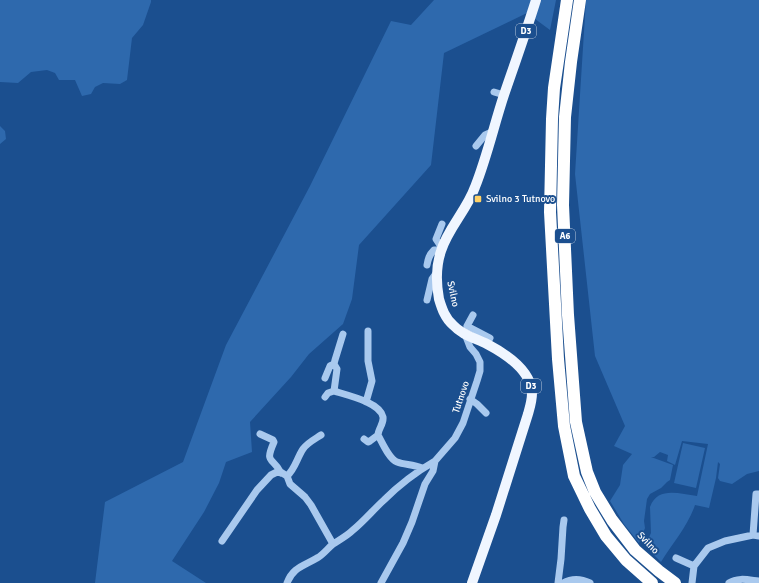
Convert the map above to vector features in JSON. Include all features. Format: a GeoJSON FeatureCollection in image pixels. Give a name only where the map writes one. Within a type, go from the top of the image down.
{"type":"FeatureCollection","features":[{"type":"Feature","properties":{"kind":"highway","name":"A6"},"geometry":{"type":"LineString","coordinates":[[567,0],[554,88],[550,212],[557,344],[564,426],[574,476],[590,509],[606,536],[626,560],[652,583]]}},
{"type":"Feature","properties":{"kind":"highway","name":"Svilno"},"geometry":{"type":"LineString","coordinates":[[580,0],[565,117],[563,205],[568,315],[576,422],[587,472],[596,492],[612,520],[635,550],[659,572],[676,583]]}},
{"type":"Feature","properties":{"kind":"main road","name":"Svilno"},"geometry":{"type":"LineString","coordinates":[[472,583],[528,414],[532,392],[524,372],[519,366],[487,344],[459,330],[446,317],[439,296],[437,272],[441,249],[476,187],[494,131],[499,94],[516,63],[536,0]]}},
{"type":"Feature","properties":{"kind":"street"},"geometry":{"type":"LineString","coordinates":[[476,146],[485,135],[494,131]]}},
{"type":"Feature","properties":{"kind":"street"},"geometry":{"type":"LineString","coordinates":[[426,265],[428,256],[431,252],[441,249],[436,239],[442,224]]}},
{"type":"Feature","properties":{"kind":"street"},"geometry":{"type":"LineString","coordinates":[[427,300],[432,279],[437,272]]}},
{"type":"Feature","properties":{"kind":"street"},"geometry":{"type":"LineString","coordinates":[[473,316],[467,326],[490,338],[487,344]]}},
{"type":"Feature","properties":{"kind":"street"},"geometry":{"type":"LineString","coordinates":[[366,402],[372,381],[368,361],[368,331]]}},
{"type":"Feature","properties":{"kind":"street"},"geometry":{"type":"LineString","coordinates":[[334,391],[335,360],[343,334]]}},
{"type":"Feature","properties":{"kind":"street","name":"Tutnovo"},"geometry":{"type":"LineString","coordinates":[[287,583],[289,577],[295,571],[317,558],[333,544],[341,540],[383,500],[422,468],[435,461],[455,438],[463,423],[480,371],[480,362],[470,347],[465,334]]}},
{"type":"Feature","properties":{"kind":"street"},"geometry":{"type":"LineString","coordinates":[[325,378],[330,366],[336,366]]}},
{"type":"Feature","properties":{"kind":"street"},"geometry":{"type":"LineString","coordinates":[[326,397],[328,393],[334,391],[354,396],[380,411],[383,416],[383,421],[378,435],[368,442],[364,439]]}},
{"type":"Feature","properties":{"kind":"street"},"geometry":{"type":"LineString","coordinates":[[470,399],[486,413]]}},
{"type":"Feature","properties":{"kind":"street"},"geometry":{"type":"LineString","coordinates":[[260,434],[273,440],[274,442],[269,452],[269,457],[284,474],[290,484],[305,497],[311,505],[333,544]]}},
{"type":"Feature","properties":{"kind":"street"},"geometry":{"type":"LineString","coordinates":[[222,541],[257,490],[271,476],[279,472],[290,474],[304,447],[321,435]]}},
{"type":"Feature","properties":{"kind":"street"},"geometry":{"type":"LineString","coordinates":[[378,435],[393,460],[422,468]]}},
{"type":"Feature","properties":{"kind":"street","name":"Tutnovo"},"geometry":{"type":"LineString","coordinates":[[381,583],[403,543],[425,484],[433,471],[435,461]]}},
{"type":"Feature","properties":{"kind":"street"},"geometry":{"type":"LineString","coordinates":[[692,583],[694,566],[708,548],[725,541],[756,535],[756,494],[759,494]]}},
{"type":"Feature","properties":{"kind":"street"},"geometry":{"type":"LineString","coordinates":[[558,583],[564,520]]}},
{"type":"Feature","properties":{"kind":"street"},"geometry":{"type":"LineString","coordinates":[[676,558],[694,566]]}},
{"type":"Feature","properties":{"kind":"street"},"geometry":{"type":"LineString","coordinates":[[729,583],[740,579],[759,581]]}},
{"type":"Feature","properties":{"kind":"street"},"geometry":{"type":"LineString","coordinates":[[563,583],[573,580],[583,580],[590,583]]}},
{"type":"Feature","properties":{"kind":"shaded area"},"geometry":{"type":"Polygon","coordinates":[[[0,0],[151,0],[151,2],[143,25],[132,38],[127,80],[120,84],[103,83],[95,87],[91,94],[82,96],[75,80],[59,80],[55,73],[47,70],[31,72],[18,83],[0,82],[0,0]]]}},
{"type":"Feature","properties":{"kind":"shaded area"},"geometry":{"type":"Polygon","coordinates":[[[434,0],[556,0],[550,30],[527,13],[444,53],[431,165],[359,245],[352,299],[343,324],[309,354],[291,377],[250,422],[252,452],[226,462],[219,483],[204,512],[172,561],[206,583],[95,583],[105,502],[183,462],[226,345],[310,186],[391,21],[411,25],[434,0]]]}},
{"type":"Feature","properties":{"kind":"shaded area"},"geometry":{"type":"Polygon","coordinates":[[[586,0],[759,0],[759,471],[747,474],[732,484],[720,481],[718,478],[720,464],[718,462],[709,508],[695,505],[684,528],[661,562],[645,546],[651,533],[650,507],[658,496],[664,494],[676,493],[697,496],[708,444],[682,441],[675,465],[667,461],[668,455],[660,452],[654,457],[651,457],[673,465],[670,480],[661,488],[650,494],[647,499],[644,521],[645,528],[639,543],[624,524],[610,501],[620,485],[623,465],[632,454],[614,446],[625,426],[595,356],[575,174],[586,0]]]}},
{"type":"Feature","properties":{"kind":"shaded area"},"geometry":{"type":"Polygon","coordinates":[[[0,126],[5,131],[6,139],[0,144],[0,126]]]}},
{"type":"Feature","properties":{"kind":"shaded area"},"geometry":{"type":"Polygon","coordinates":[[[683,443],[705,448],[696,488],[674,483],[683,443]]]}},
{"type":"Feature","properties":{"kind":"place","name":"Svilno 3 Tutnovo"},"geometry":{"type":"Point","coordinates":[478,199]}}]}
